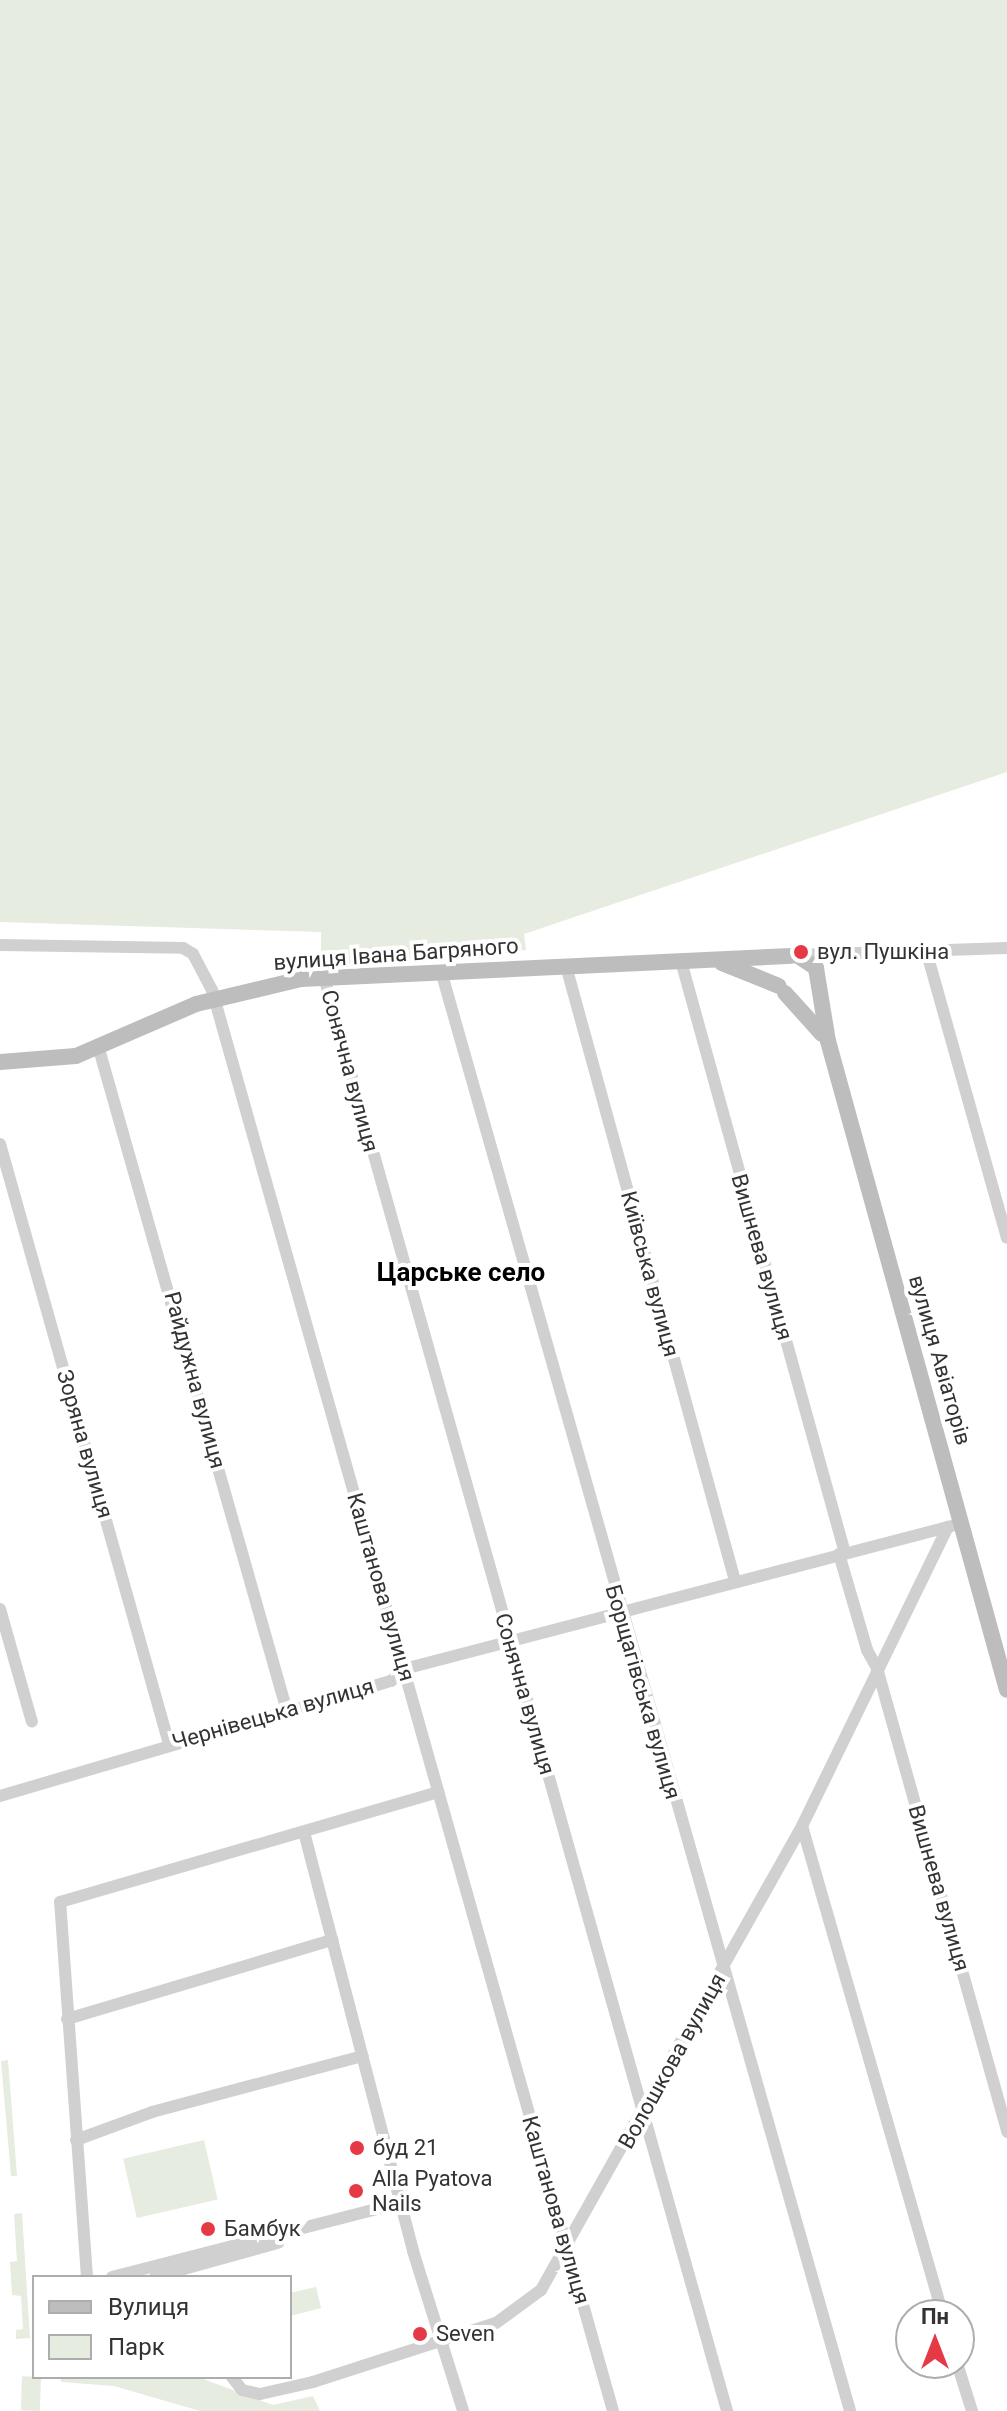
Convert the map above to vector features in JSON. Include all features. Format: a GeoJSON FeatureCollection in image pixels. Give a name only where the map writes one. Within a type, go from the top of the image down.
{"type":"FeatureCollection","features":[{"type":"Feature","properties":{"kind":"main road","name":"вулиця Івана Багряного"},"geometry":{"type":"LineString","coordinates":[[0,1062],[52,1060],[99,1049],[215,998],[324,977],[794,956]]}},
{"type":"Feature","properties":{"kind":"main road"},"geometry":{"type":"LineString","coordinates":[[794,956],[812,961],[817,980],[803,996],[782,989],[778,968],[794,956]]}},
{"type":"Feature","properties":{"kind":"main road","name":"вулиця Івана Багряного"},"geometry":{"type":"LineString","coordinates":[[713,960],[782,989]]}},
{"type":"Feature","properties":{"kind":"main road","name":"вулиця Авіаторів"},"geometry":{"type":"LineString","coordinates":[[817,980],[828,1041],[955,1525],[1000,1640],[1007,1690]]}},
{"type":"Feature","properties":{"kind":"main road","name":"вулиця Авіаторів"},"geometry":{"type":"LineString","coordinates":[[782,989],[828,1041]]}},
{"type":"Feature","properties":{"kind":"street","name":"Каштанова вулиця"},"geometry":{"type":"LineString","coordinates":[[0,945],[183,948],[204,971],[215,998],[613,2411]]}},
{"type":"Feature","properties":{"kind":"street","name":"вулиця Івана Багряного"},"geometry":{"type":"LineString","coordinates":[[794,956],[1007,948]]}},
{"type":"Feature","properties":{"kind":"street"},"geometry":{"type":"LineString","coordinates":[[926,950],[1007,1238]]}},
{"type":"Feature","properties":{"kind":"street"},"geometry":{"type":"LineString","coordinates":[[817,980],[825,966],[851,953]]}},
{"type":"Feature","properties":{"kind":"street","name":"Вишнева вулиця"},"geometry":{"type":"LineString","coordinates":[[681,961],[867,1650],[877,1668],[1007,2132]]}},
{"type":"Feature","properties":{"kind":"street","name":"Київська вулиця"},"geometry":{"type":"LineString","coordinates":[[566,966],[735,1581]]}},
{"type":"Feature","properties":{"kind":"street","name":"Борщагівська вулиця"},"geometry":{"type":"LineString","coordinates":[[441,971],[619,1612],[850,2411]]}},
{"type":"Feature","properties":{"kind":"street","name":"Сонячна вулиця"},"geometry":{"type":"LineString","coordinates":[[324,977],[727,2411]]}},
{"type":"Feature","properties":{"kind":"street","name":"Райдужна вулиця"},"geometry":{"type":"LineString","coordinates":[[99,1049],[287,1711]]}},
{"type":"Feature","properties":{"kind":"street","name":"Зоряна вулиця"},"geometry":{"type":"LineString","coordinates":[[0,1144],[169,1744]]}},
{"type":"Feature","properties":{"kind":"street","name":"Чернівецька вулиця"},"geometry":{"type":"LineString","coordinates":[[0,1796],[391,1681],[404,1669],[955,1525]]}},
{"type":"Feature","properties":{"kind":"street","name":"Волошкова вулиця"},"geometry":{"type":"LineString","coordinates":[[234,2379],[242,2390],[260,2394],[496,2323],[527,2303],[567,2249],[723,1971],[802,1826],[877,1668],[955,1525]]}},
{"type":"Feature","properties":{"kind":"street"},"geometry":{"type":"LineString","coordinates":[[0,1609],[32,1722]]}},
{"type":"Feature","properties":{"kind":"street"},"geometry":{"type":"LineString","coordinates":[[87,2275],[60,1902],[438,1792]]}},
{"type":"Feature","properties":{"kind":"street"},"geometry":{"type":"LineString","coordinates":[[802,1826],[938,2299]]}},
{"type":"Feature","properties":{"kind":"street"},"geometry":{"type":"LineString","coordinates":[[304,1832],[401,2203],[439,2340],[463,2411]]}},
{"type":"Feature","properties":{"kind":"street"},"geometry":{"type":"LineString","coordinates":[[67,2019],[332,1940]]}},
{"type":"Feature","properties":{"kind":"street"},"geometry":{"type":"LineString","coordinates":[[76,2140],[152,2112],[363,2056]]}},
{"type":"Feature","properties":{"kind":"street"},"geometry":{"type":"LineString","coordinates":[[122,2275],[286,2241],[291,2231],[401,2203]]}},
{"type":"Feature","properties":{"kind":"street"},"geometry":{"type":"LineString","coordinates":[[160,2275],[203,2258]]}},
{"type":"Feature","properties":{"kind":"street"},"geometry":{"type":"LineString","coordinates":[[203,2258],[207,2275]]}},
{"type":"Feature","properties":{"kind":"street"},"geometry":{"type":"LineString","coordinates":[[962,2379],[972,2411]]}},
{"type":"Feature","properties":{"kind":"green space"},"geometry":{"type":"Polygon","coordinates":[[[0,0],[1007,0],[1007,772],[524,934],[526,950],[321,966],[321,932],[0,922],[0,0]]]}},
{"type":"Feature","properties":{"kind":"green space"},"geometry":{"type":"Polygon","coordinates":[[[8,2060],[17,2176],[11,2176],[1,2061],[8,2060]]]}},
{"type":"Feature","properties":{"kind":"green space"},"geometry":{"type":"Polygon","coordinates":[[[204,2140],[218,2199],[137,2218],[123,2159],[204,2140]]]}},
{"type":"Feature","properties":{"kind":"green space"},"geometry":{"type":"Polygon","coordinates":[[[22,2213],[30,2338],[16,2339],[16,2330],[23,2329],[21,2296],[12,2295],[10,2262],[17,2261],[14,2214],[22,2213]]]}},
{"type":"Feature","properties":{"kind":"green space"},"geometry":{"type":"Polygon","coordinates":[[[316,2287],[321,2308],[292,2315],[292,2293],[316,2287]]]}},
{"type":"Feature","properties":{"kind":"green space"},"geometry":{"type":"Polygon","coordinates":[[[22,2376],[41,2379],[40,2411],[21,2410],[22,2376]]]}},
{"type":"Feature","properties":{"kind":"green space"},"geometry":{"type":"Polygon","coordinates":[[[61,2379],[203,2379],[273,2405],[313,2396],[320,2411],[200,2411],[114,2386],[61,2382],[61,2379]]]}},
{"type":"Feature","properties":{"kind":"place","name":"вул. Пушкіна"},"geometry":{"type":"Point","coordinates":[801,952]}},
{"type":"Feature","properties":{"kind":"place","name":"буд 21"},"geometry":{"type":"Point","coordinates":[357,2148]}},
{"type":"Feature","properties":{"kind":"place","name":"Alla Pyatova Nails"},"geometry":{"type":"Point","coordinates":[356,2191]}},
{"type":"Feature","properties":{"kind":"place","name":"Бамбук"},"geometry":{"type":"Point","coordinates":[208,2229]}},
{"type":"Feature","properties":{"kind":"place","name":"Seven"},"geometry":{"type":"Point","coordinates":[420,2334]}},
{"type":"Feature","properties":{"kind":"district","name":"Царське село"},"geometry":{"type":"Point","coordinates":[461,1273]}}]}
